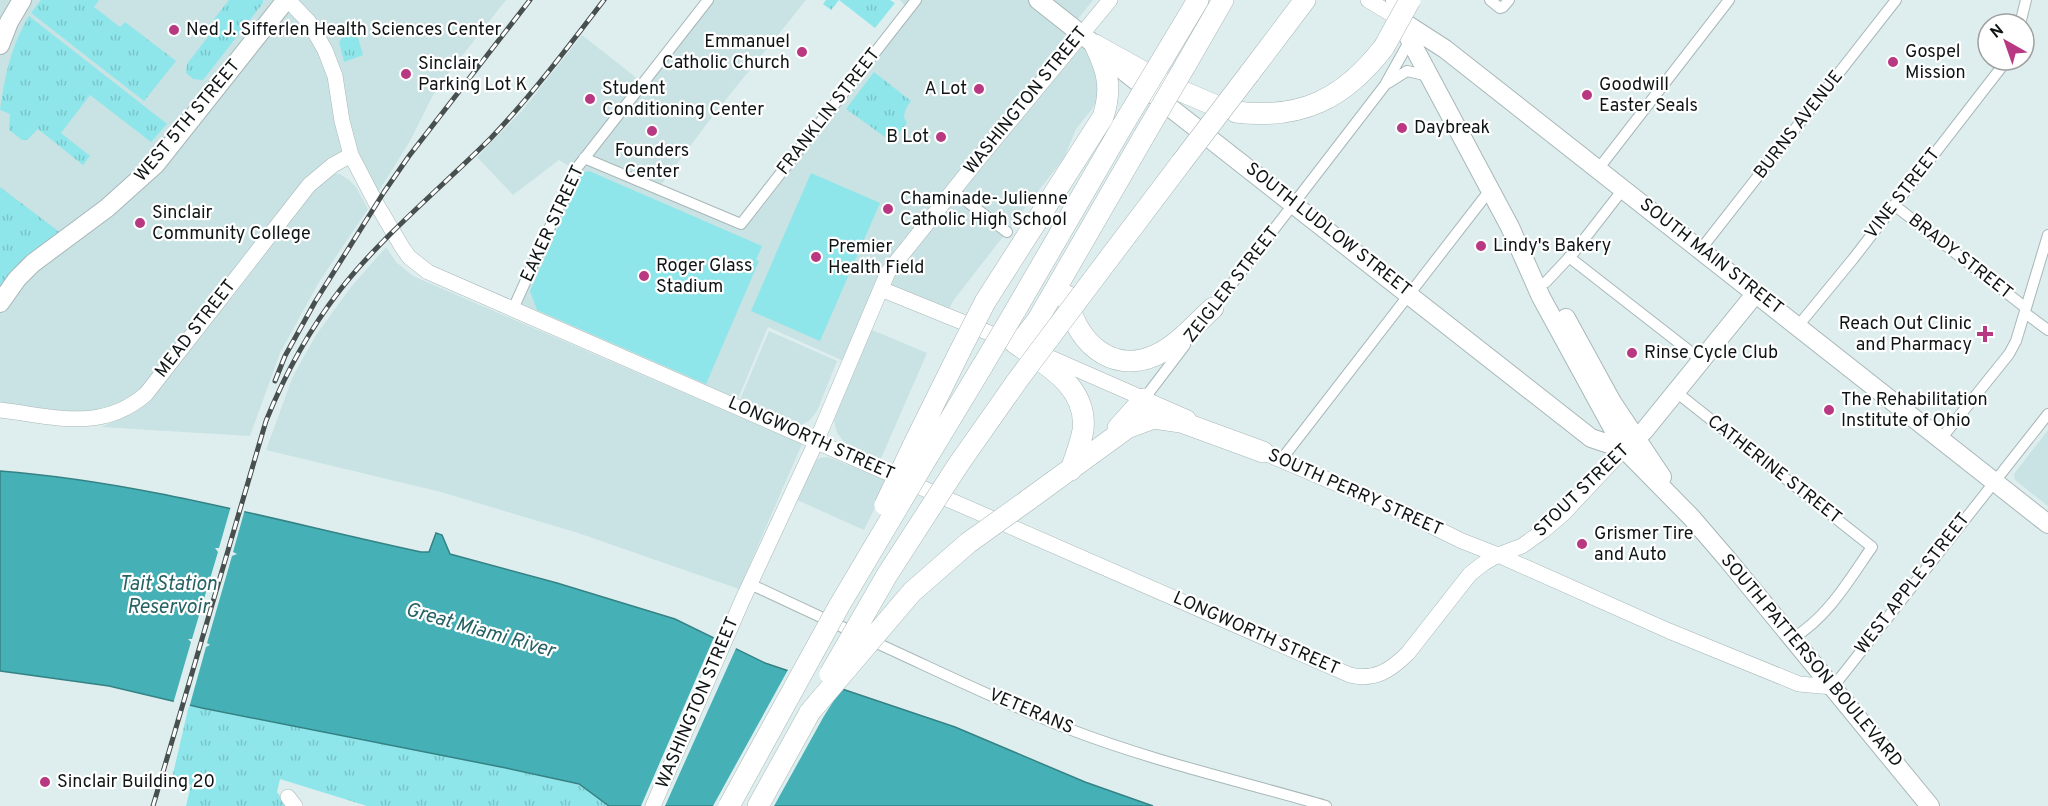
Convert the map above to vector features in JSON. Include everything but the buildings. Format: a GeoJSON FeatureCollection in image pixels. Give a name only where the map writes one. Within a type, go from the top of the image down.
{"type":"FeatureCollection","features":[{"type":"Feature","properties":{"kind":"highway"},"geometry":{"type":"LineString","coordinates":[[920,451],[982,366],[1198,0]]}},
{"type":"Feature","properties":{"kind":"highway"},"geometry":{"type":"LineString","coordinates":[[1071,470],[1083,429],[1074,392],[1061,376],[1015,343],[1034,326],[1223,0]]}},
{"type":"Feature","properties":{"kind":"highway"},"geometry":{"type":"LineString","coordinates":[[1251,71],[1266,36],[1292,0]]}},
{"type":"Feature","properties":{"kind":"highway"},"geometry":{"type":"LineString","coordinates":[[758,806],[865,612],[958,465],[1017,381],[1304,0]]}},
{"type":"Feature","properties":{"kind":"highway"},"geometry":{"type":"LineString","coordinates":[[1236,112],[1273,114],[1300,110],[1320,102],[1356,78],[1384,47],[1410,0]]}},
{"type":"Feature","properties":{"kind":"highway"},"geometry":{"type":"LineString","coordinates":[[1088,39],[1165,84],[1214,105]]}},
{"type":"Feature","properties":{"kind":"highway"},"geometry":{"type":"LineString","coordinates":[[729,806],[839,606],[920,451],[960,351],[985,302],[1103,117],[1110,89],[1104,66],[1088,39]]}},
{"type":"Feature","properties":{"kind":"highway"},"geometry":{"type":"LineString","coordinates":[[1069,268],[1067,297],[1075,326],[1092,347],[1113,358],[1137,360],[1156,355],[1179,339],[1213,308]]}},
{"type":"Feature","properties":{"kind":"highway"},"geometry":{"type":"LineString","coordinates":[[1092,454],[1144,399]]}},
{"type":"Feature","properties":{"kind":"highway"},"geometry":{"type":"LineString","coordinates":[[810,712],[912,592],[968,543],[1127,428],[1154,418],[1181,422],[1272,456]]}},
{"type":"Feature","properties":{"kind":"main road"},"geometry":{"type":"LineString","coordinates":[[0,45],[9,22],[22,0]]}},
{"type":"Feature","properties":{"kind":"main road","name":"WEST 5TH STREET"},"geometry":{"type":"LineString","coordinates":[[0,303],[19,277],[47,252],[124,194],[156,164],[287,0]]}},
{"type":"Feature","properties":{"kind":"main road","name":"SOUTH LUDLOW STREET"},"geometry":{"type":"LineString","coordinates":[[1038,0],[1088,39],[1121,69],[1591,438],[1630,444]]}},
{"type":"Feature","properties":{"kind":"main road","name":"SOUTH PATTERSON BOULEVARD"},"geometry":{"type":"LineString","coordinates":[[1384,0],[1401,20]]}},
{"type":"Feature","properties":{"kind":"main road","name":"SOUTH PATTERSON BOULEVARD"},"geometry":{"type":"LineString","coordinates":[[1395,0],[1410,40],[1510,227],[1541,297],[1630,444],[1930,806]]}},
{"type":"Feature","properties":{"kind":"main road","name":"SOUTH MAIN STREET"},"geometry":{"type":"LineString","coordinates":[[1401,20],[1436,41],[2048,524]]}},
{"type":"Feature","properties":{"kind":"main road","name":"SOUTH PATTERSON BOULEVARD"},"geometry":{"type":"LineString","coordinates":[[1510,227],[1546,282],[1612,402],[1630,444]]}},
{"type":"Feature","properties":{"kind":"main road"},"geometry":{"type":"LineString","coordinates":[[0,280],[10,282],[19,277]]}},
{"type":"Feature","properties":{"kind":"main road","name":"STOUT STREET"},"geometry":{"type":"LineString","coordinates":[[1630,444],[1676,392],[1756,293]]}},
{"type":"Feature","properties":{"kind":"street","name":"LONGWORTH STREET"},"geometry":{"type":"LineString","coordinates":[[287,0],[309,22],[328,58],[336,82],[342,121],[351,155],[376,203],[409,257],[428,272],[1350,675],[1370,677],[1393,667]]}},
{"type":"Feature","properties":{"kind":"street","name":"EAKER STREET"},"geometry":{"type":"LineString","coordinates":[[513,309],[576,170],[708,0]]}},
{"type":"Feature","properties":{"kind":"street","name":"FRANKLIN STREET"},"geometry":{"type":"LineString","coordinates":[[584,158],[741,224],[916,0]]}},
{"type":"Feature","properties":{"kind":"street","name":"WASHINGTON STREET"},"geometry":{"type":"LineString","coordinates":[[653,806],[742,601],[816,442],[888,272],[953,191],[1088,39],[1110,0]]}},
{"type":"Feature","properties":{"kind":"street","name":"SOUTH MAIN STREET"},"geometry":{"type":"LineString","coordinates":[[1368,0],[1401,20]]}},
{"type":"Feature","properties":{"kind":"street"},"geometry":{"type":"LineString","coordinates":[[1490,0],[1500,8],[1509,0]]}},
{"type":"Feature","properties":{"kind":"street"},"geometry":{"type":"LineString","coordinates":[[1599,168],[1729,0]]}},
{"type":"Feature","properties":{"kind":"street","name":"BURNS AVENUE"},"geometry":{"type":"LineString","coordinates":[[1701,249],[1896,0]]}},
{"type":"Feature","properties":{"kind":"street","name":"ZEIGLER STREET"},"geometry":{"type":"LineString","coordinates":[[1144,399],[1385,84],[1410,40]]}},
{"type":"Feature","properties":{"kind":"street","name":"ZEIGLER STREET"},"geometry":{"type":"LineString","coordinates":[[1385,84],[1407,71],[1429,76]]}},
{"type":"Feature","properties":{"kind":"street","name":"VINE STREET"},"geometry":{"type":"LineString","coordinates":[[1798,326],[1998,72]]}},
{"type":"Feature","properties":{"kind":"street","name":"MEAD STREET"},"geometry":{"type":"LineString","coordinates":[[0,410],[89,419],[114,414],[135,404],[146,394],[309,186],[333,165],[351,155]]}},
{"type":"Feature","properties":{"kind":"street"},"geometry":{"type":"LineString","coordinates":[[1546,282],[1624,189]]}},
{"type":"Feature","properties":{"kind":"street"},"geometry":{"type":"LineString","coordinates":[[1272,456],[1409,294],[1490,190]]}},
{"type":"Feature","properties":{"kind":"street"},"geometry":{"type":"LineString","coordinates":[[953,191],[1007,232]]}},
{"type":"Feature","properties":{"kind":"street","name":"BRADY STREET"},"geometry":{"type":"LineString","coordinates":[[1894,205],[2048,330]]}},
{"type":"Feature","properties":{"kind":"street"},"geometry":{"type":"LineString","coordinates":[[1940,440],[2009,354],[2016,341],[2048,235]]}},
{"type":"Feature","properties":{"kind":"street"},"geometry":{"type":"LineString","coordinates":[[1569,257],[1701,360]]}},
{"type":"Feature","properties":{"kind":"street","name":"SOUTH PERRY STREET"},"geometry":{"type":"LineString","coordinates":[[881,289],[1078,369],[1401,511],[1462,541],[1670,631],[1798,684],[1833,687]]}},
{"type":"Feature","properties":{"kind":"street","name":"CATHERINE STREET"},"geometry":{"type":"LineString","coordinates":[[1676,392],[1872,547],[1836,598],[1810,628],[1793,638]]}},
{"type":"Feature","properties":{"kind":"street","name":"WEST APPLE STREET"},"geometry":{"type":"LineString","coordinates":[[1833,687],[2048,414]]}},
{"type":"Feature","properties":{"kind":"street","name":"STOUT STREET"},"geometry":{"type":"LineString","coordinates":[[1393,667],[1408,654],[1470,574],[1484,563],[1522,546],[1544,531],[1630,444]]}},
{"type":"Feature","properties":{"kind":"street","name":"VETERANS"},"geometry":{"type":"LineString","coordinates":[[750,584],[1020,709],[1070,729],[1140,753],[1326,806]]}},
{"type":"Feature","properties":{"kind":"shaded area","name":"Sinclair Community College"},"geometry":{"type":"Polygon","coordinates":[[[0,0],[506,0],[443,80],[410,141],[374,199],[355,164],[333,165],[177,355],[114,415],[0,410],[0,0]]]}},
{"type":"Feature","properties":{"kind":"shaded area","name":"Chaminade-Julienne Catholic High School"},"geometry":{"type":"Polygon","coordinates":[[[708,0],[806,0],[715,113],[658,189],[741,224],[908,10],[900,0],[1038,0],[1095,45],[1100,81],[1097,100],[1076,129],[1064,158],[953,301],[946,316],[881,289],[848,363],[768,327],[735,406],[513,309],[576,170],[559,160],[513,195],[477,157],[522,111],[582,35],[643,83],[649,84],[692,28],[708,0]]]}},
{"type":"Feature","properties":{"kind":"shaded area"},"geometry":{"type":"Polygon","coordinates":[[[1051,0],[1093,0],[1077,20],[1051,0]]]}},
{"type":"Feature","properties":{"kind":"shaded area"},"geometry":{"type":"Polygon","coordinates":[[[333,173],[340,174],[356,187],[368,209],[319,282],[280,353],[250,436],[101,427],[123,417],[297,206],[333,173]]]}},
{"type":"Feature","properties":{"kind":"shaded area"},"geometry":{"type":"Polygon","coordinates":[[[386,247],[396,262],[413,276],[802,444],[739,589],[578,533],[441,492],[266,450],[293,376],[316,335],[351,287],[386,247]]]}},
{"type":"Feature","properties":{"kind":"shaded area"},"geometry":{"type":"Polygon","coordinates":[[[870,329],[927,353],[879,463],[854,452],[837,433],[834,420],[837,404],[870,329]]]}},
{"type":"Feature","properties":{"kind":"shaded area"},"geometry":{"type":"Polygon","coordinates":[[[769,331],[837,361],[817,411],[810,420],[802,425],[792,425],[739,402],[769,331]]]}},
{"type":"Feature","properties":{"kind":"shaded area"},"geometry":{"type":"Polygon","coordinates":[[[2048,430],[2048,506],[2015,480],[2014,474],[2048,430]]]}},
{"type":"Feature","properties":{"kind":"shaded area"},"geometry":{"type":"Polygon","coordinates":[[[828,457],[888,481],[864,530],[795,499],[813,463],[820,458],[828,457]]]}},
{"type":"Feature","properties":{"kind":"green space"},"geometry":{"type":"Polygon","coordinates":[[[41,0],[99,0],[94,7],[120,27],[125,22],[176,61],[144,101],[31,13],[41,0]]]}},
{"type":"Feature","properties":{"kind":"green space"},"geometry":{"type":"Polygon","coordinates":[[[229,0],[263,0],[263,3],[203,80],[193,79],[186,73],[187,64],[217,25],[214,19],[229,0]]]}},
{"type":"Feature","properties":{"kind":"green space"},"geometry":{"type":"Polygon","coordinates":[[[826,0],[839,0],[831,10],[823,4],[826,0]]]}},
{"type":"Feature","properties":{"kind":"green space"},"geometry":{"type":"Polygon","coordinates":[[[839,0],[890,0],[895,3],[875,28],[839,0]]]}},
{"type":"Feature","properties":{"kind":"green space"},"geometry":{"type":"Polygon","coordinates":[[[29,16],[167,124],[151,142],[90,95],[61,133],[90,156],[83,165],[38,129],[27,140],[22,140],[9,130],[10,114],[0,110],[2,97],[13,50],[29,16]]]}},
{"type":"Feature","properties":{"kind":"green space"},"geometry":{"type":"Polygon","coordinates":[[[356,19],[361,27],[357,34],[363,55],[344,62],[339,42],[356,19]]]}},
{"type":"Feature","properties":{"kind":"green space"},"geometry":{"type":"Polygon","coordinates":[[[874,72],[911,101],[904,115],[907,123],[892,142],[846,109],[874,72]]]}},
{"type":"Feature","properties":{"kind":"green space","name":"Roger Glass Stadium"},"geometry":{"type":"Polygon","coordinates":[[[589,171],[762,246],[756,260],[759,261],[706,384],[537,310],[530,291],[582,173],[589,171]]]}},
{"type":"Feature","properties":{"kind":"green space","name":"Premier Health Field"},"geometry":{"type":"Polygon","coordinates":[[[811,173],[880,203],[820,341],[751,311],[811,173]]]}},
{"type":"Feature","properties":{"kind":"green space"},"geometry":{"type":"Polygon","coordinates":[[[0,187],[62,234],[0,292],[0,187]]]}},
{"type":"Feature","properties":{"kind":"green space"},"geometry":{"type":"Polygon","coordinates":[[[189,705],[506,768],[579,785],[609,806],[367,806],[280,779],[277,792],[288,806],[186,806],[191,785],[172,778],[189,705]]]}},
{"type":"Feature","properties":{"kind":"water","name":"Tait Station Reservoir"},"geometry":{"type":"Polygon","coordinates":[[[0,471],[106,484],[212,504],[421,552],[429,552],[436,533],[442,535],[450,554],[557,583],[675,619],[765,663],[955,727],[1085,782],[1153,806],[609,806],[579,784],[202,708],[109,686],[0,671],[0,471]]]}},
{"type":"Feature","properties":{"kind":"pier"},"geometry":{"type":"Polygon","coordinates":[[[231,506],[245,509],[233,552],[237,554],[232,556],[207,643],[210,645],[206,647],[189,708],[173,704],[191,642],[188,639],[192,639],[218,552],[215,548],[219,548],[231,506]]]}},
{"type":"Feature","properties":{"kind":"pier"},"geometry":{"type":"Polygon","coordinates":[[[715,635],[737,646],[665,806],[641,806],[715,635]]]}},
{"type":"Feature","properties":{"kind":"pier"},"geometry":{"type":"Polygon","coordinates":[[[789,668],[843,686],[774,806],[713,806],[789,668]]]}},
{"type":"Feature","properties":{"kind":"railway"},"geometry":{"type":"LineString","coordinates":[[275,381],[285,356],[315,302],[384,192],[409,156],[530,0]]}},
{"type":"Feature","properties":{"kind":"railway"},"geometry":{"type":"LineString","coordinates":[[153,806],[266,421],[299,353],[329,305],[374,250],[506,122],[604,0]]}},
{"type":"Feature","properties":{"kind":"place","name":"Ned J. Sifferlen Health Sciences Center"},"geometry":{"type":"Point","coordinates":[174,30]}},
{"type":"Feature","properties":{"kind":"place","name":"Emmanuel Catholic Church"},"geometry":{"type":"Point","coordinates":[802,52]}},
{"type":"Feature","properties":{"kind":"place","name":"Gospel Mission"},"geometry":{"type":"Point","coordinates":[1893,62]}},
{"type":"Feature","properties":{"kind":"place","name":"Sinclair Parking Lot K"},"geometry":{"type":"Point","coordinates":[406,74]}},
{"type":"Feature","properties":{"kind":"place","name":"A Lot"},"geometry":{"type":"Point","coordinates":[979,89]}},
{"type":"Feature","properties":{"kind":"place","name":"Goodwill Easter Seals"},"geometry":{"type":"Point","coordinates":[1587,95]}},
{"type":"Feature","properties":{"kind":"place","name":"Student Conditioning Center"},"geometry":{"type":"Point","coordinates":[590,99]}},
{"type":"Feature","properties":{"kind":"place","name":"Daybreak"},"geometry":{"type":"Point","coordinates":[1402,128]}},
{"type":"Feature","properties":{"kind":"place","name":"Founders Center"},"geometry":{"type":"Point","coordinates":[652,131]}},
{"type":"Feature","properties":{"kind":"place","name":"B Lot"},"geometry":{"type":"Point","coordinates":[941,137]}},
{"type":"Feature","properties":{"kind":"place","name":"Chaminade-Julienne Catholic High School"},"geometry":{"type":"Point","coordinates":[888,209]}},
{"type":"Feature","properties":{"kind":"place","name":"Sinclair Community College"},"geometry":{"type":"Point","coordinates":[140,223]}},
{"type":"Feature","properties":{"kind":"place","name":"Lindy's Bakery"},"geometry":{"type":"Point","coordinates":[1481,246]}},
{"type":"Feature","properties":{"kind":"place","name":"Premier Health Field"},"geometry":{"type":"Point","coordinates":[816,257]}},
{"type":"Feature","properties":{"kind":"place","name":"Roger Glass Stadium"},"geometry":{"type":"Point","coordinates":[644,276]}},
{"type":"Feature","properties":{"kind":"place","name":"Reach Out Clinic and Pharmacy"},"geometry":{"type":"Point","coordinates":[1985,334]}},
{"type":"Feature","properties":{"kind":"place","name":"Rinse Cycle Club"},"geometry":{"type":"Point","coordinates":[1632,353]}},
{"type":"Feature","properties":{"kind":"place","name":"The Rehabilitation Institute of Ohio"},"geometry":{"type":"Point","coordinates":[1829,410]}},
{"type":"Feature","properties":{"kind":"place","name":"Grismer Tire and Auto"},"geometry":{"type":"Point","coordinates":[1582,544]}},
{"type":"Feature","properties":{"kind":"place","name":"Sinclair Building 20"},"geometry":{"type":"Point","coordinates":[45,782]}},
{"type":"Feature","properties":{"kind":"water label","name":"Great Miami River"},"geometry":{"type":"Point","coordinates":[480,631]}}]}
